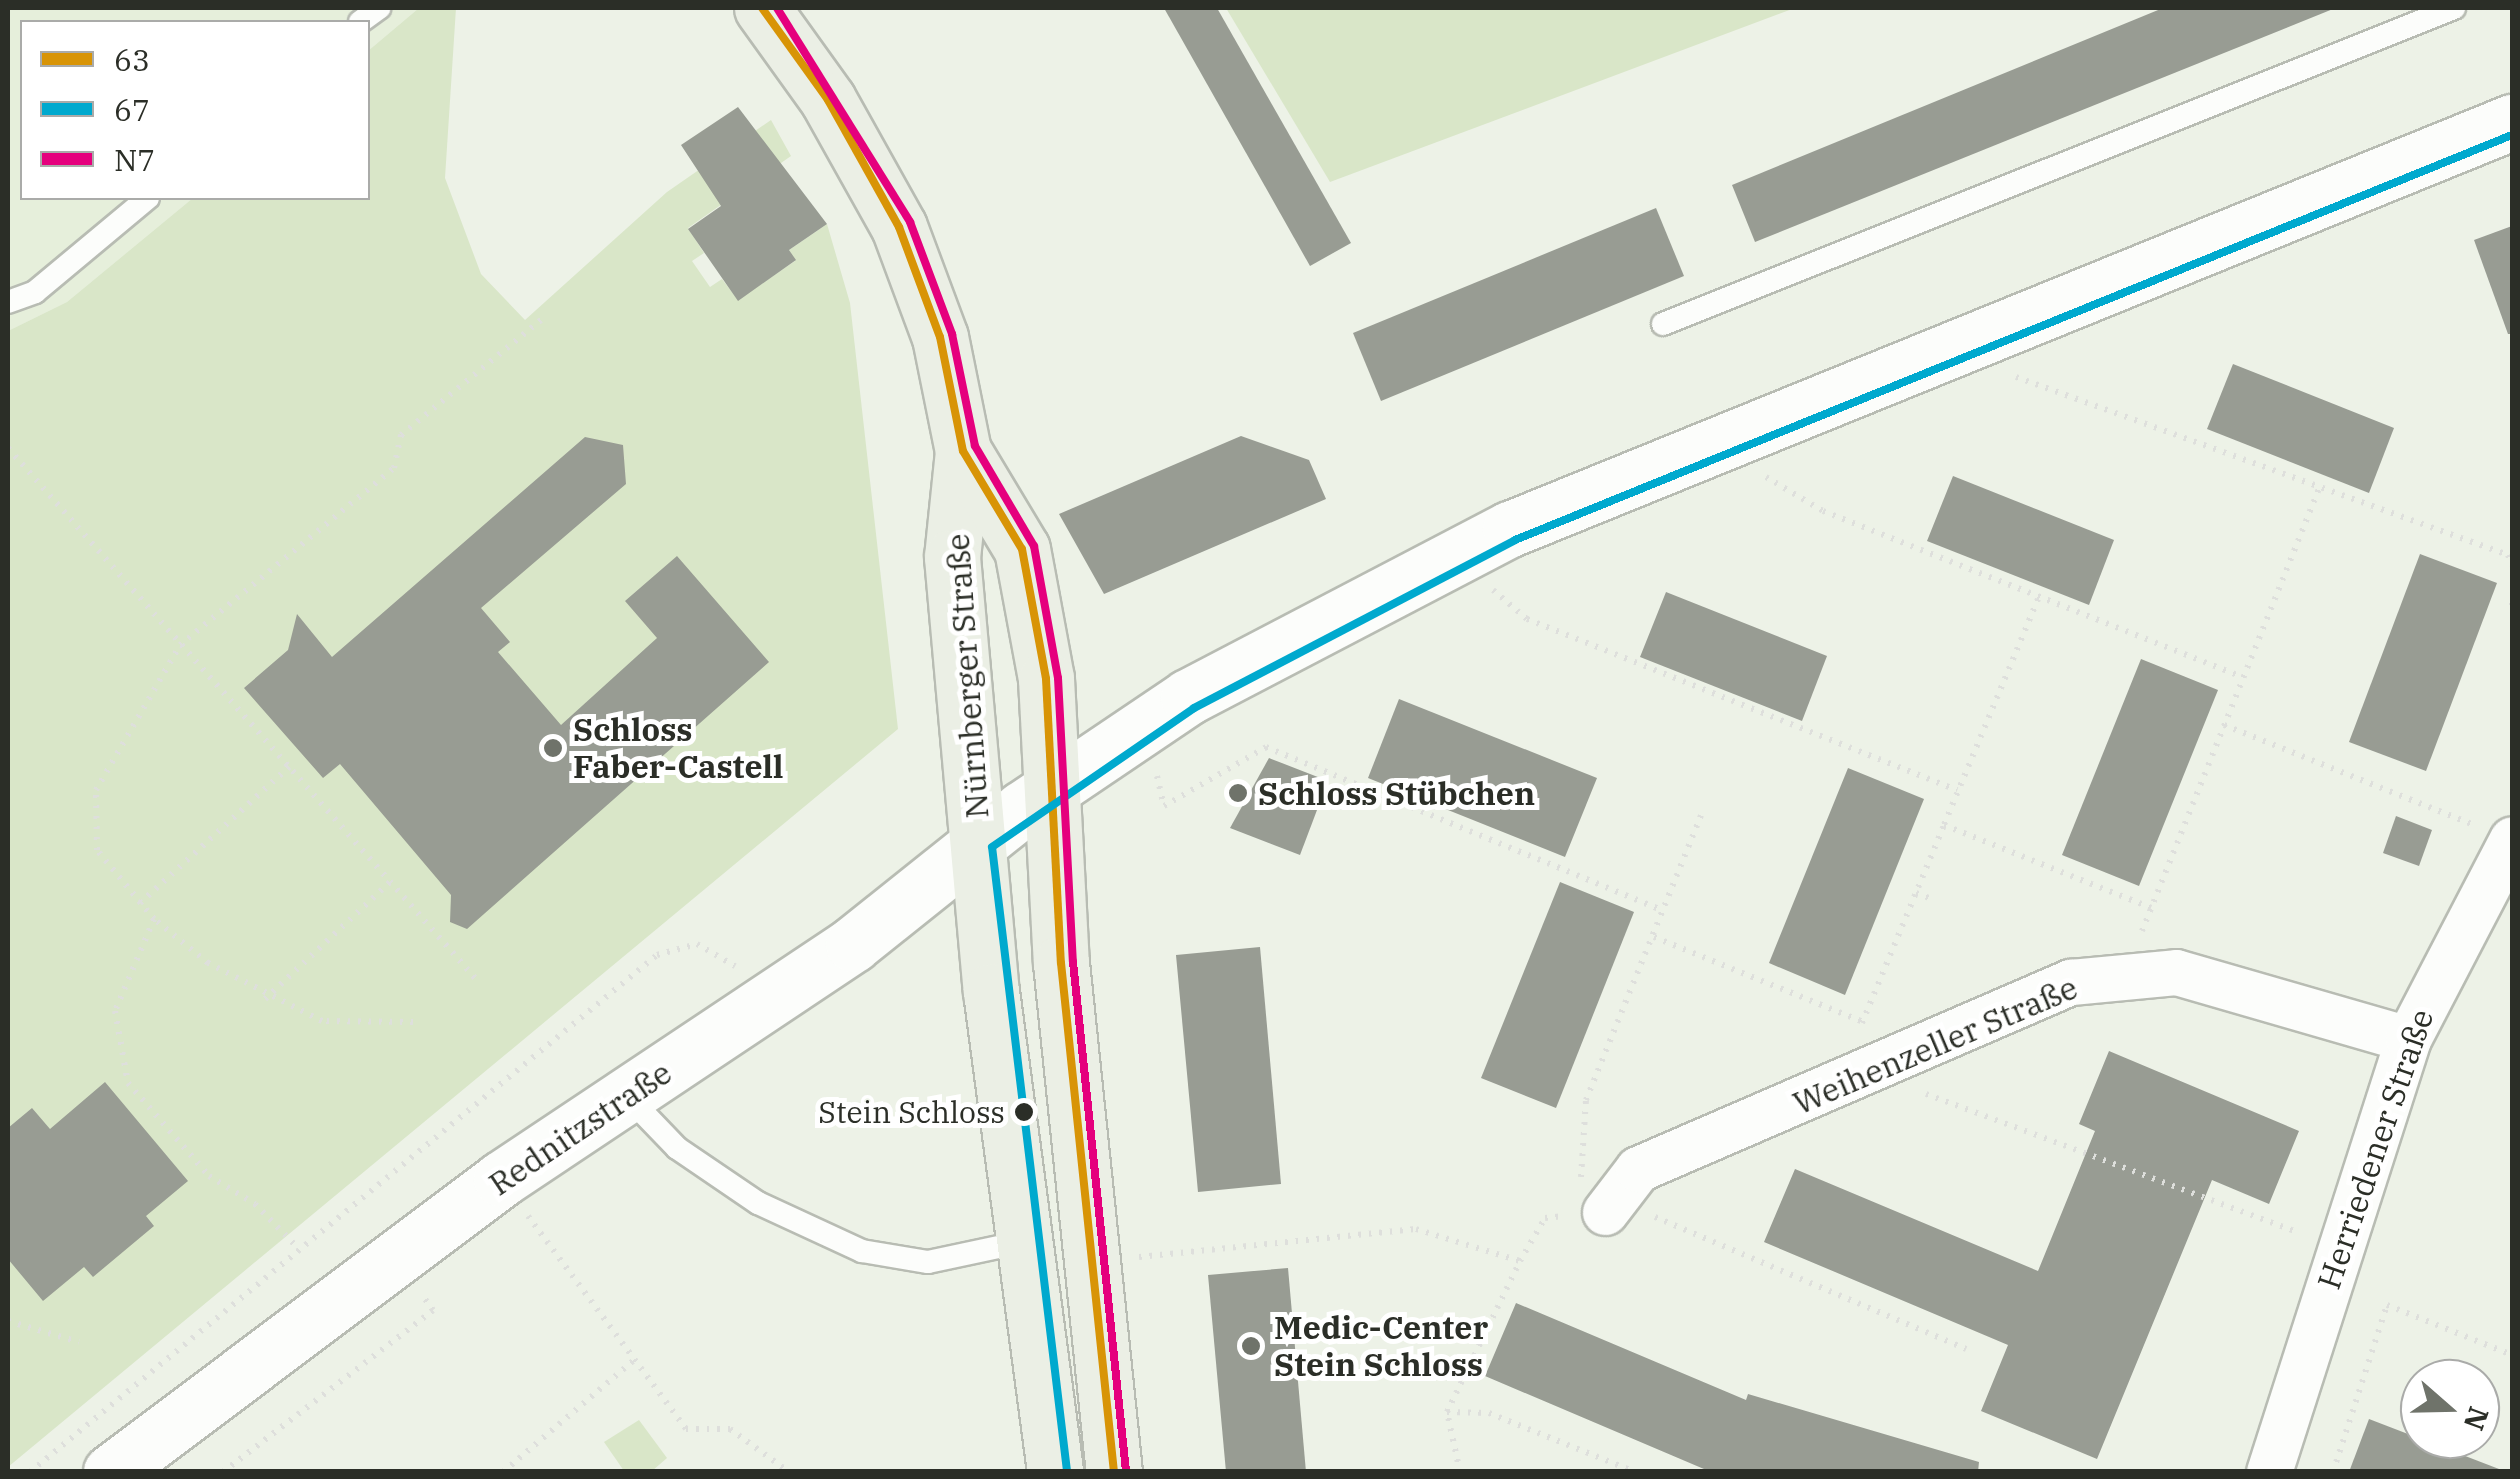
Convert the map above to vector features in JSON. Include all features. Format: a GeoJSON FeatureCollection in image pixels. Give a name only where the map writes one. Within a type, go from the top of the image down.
{"type":"FeatureCollection","features":[{"type":"Feature","properties":{"kind":"main road","name":"Nürnberger Straße"},"geometry":{"type":"LineString","coordinates":[[762,8],[821,88],[900,227],[940,337],[963,452],[952,557],[979,841],[1022,1242],[1055,1472]]}},
{"type":"Feature","properties":{"kind":"main road","name":"Rednitzstraße"},"geometry":{"type":"LineString","coordinates":[[111,1472],[501,1179],[853,944],[979,841],[1145,725],[1454,557],[1709,443],[1945,352],[2512,122]]}},
{"type":"Feature","properties":{"kind":"main road","name":"Nürnberger Straße"},"geometry":{"type":"LineString","coordinates":[[963,452],[1022,548],[1046,679],[1090,1262],[1114,1472]]}},
{"type":"Feature","properties":{"kind":"street","name":"Herriedener Straße"},"geometry":{"type":"LineString","coordinates":[[2269,1472],[2408,1038],[2512,839]]}},
{"type":"Feature","properties":{"kind":"street","name":"Weihenzeller Straße"},"geometry":{"type":"LineString","coordinates":[[1605,1212],[1638,1168],[2071,982],[2126,975],[2240,985],[2408,1038]]}},
{"type":"Feature","properties":{"kind":"lane"},"geometry":{"type":"LineString","coordinates":[[1663,324],[2454,8]]}},
{"type":"Feature","properties":{"kind":"lane"},"geometry":{"type":"LineString","coordinates":[[8,302],[35,292],[146,200]]}},
{"type":"Feature","properties":{"kind":"lane"},"geometry":{"type":"LineString","coordinates":[[627,1096],[677,1148],[758,1204],[862,1252],[928,1262],[1022,1242]]}},
{"type":"Feature","properties":{"kind":"path"},"geometry":{"type":"LineString","coordinates":[[413,1022],[322,1022],[265,999],[154,919],[98,850],[96,790],[180,644],[394,468],[400,436],[546,316]]}},
{"type":"Feature","properties":{"kind":"path"},"geometry":{"type":"LineString","coordinates":[[1945,352],[2508,555],[2512,564]]}},
{"type":"Feature","properties":{"kind":"path"},"geometry":{"type":"LineString","coordinates":[[1709,443],[1823,511],[2038,599],[2242,676]]}},
{"type":"Feature","properties":{"kind":"path"},"geometry":{"type":"LineString","coordinates":[[8,448],[476,979]]}},
{"type":"Feature","properties":{"kind":"path"},"geometry":{"type":"LineString","coordinates":[[2126,975],[2320,485]]}},
{"type":"Feature","properties":{"kind":"path"},"geometry":{"type":"LineString","coordinates":[[1454,557],[1527,619],[1957,790]]}},
{"type":"Feature","properties":{"kind":"path"},"geometry":{"type":"LineString","coordinates":[[2038,599],[1862,1022],[1846,1081],[2339,1247]]}},
{"type":"Feature","properties":{"kind":"path"},"geometry":{"type":"LineString","coordinates":[[2512,603],[2512,613]]}},
{"type":"Feature","properties":{"kind":"path"},"geometry":{"type":"LineString","coordinates":[[1145,725],[1164,806],[1266,746],[1664,910]]}},
{"type":"Feature","properties":{"kind":"path"},"geometry":{"type":"LineString","coordinates":[[2224,725],[2512,839]]}},
{"type":"Feature","properties":{"kind":"path"},"geometry":{"type":"LineString","coordinates":[[140,903],[288,767]]}},
{"type":"Feature","properties":{"kind":"path"},"geometry":{"type":"LineString","coordinates":[[1944,825],[2150,908]]}},
{"type":"Feature","properties":{"kind":"path"},"geometry":{"type":"LineString","coordinates":[[265,999],[390,882]]}},
{"type":"Feature","properties":{"kind":"path"},"geometry":{"type":"LineString","coordinates":[[1916,894],[1934,900]]}},
{"type":"Feature","properties":{"kind":"path"},"geometry":{"type":"LineString","coordinates":[[154,919],[115,1011],[128,1083],[209,1176],[255,1204],[297,1246]]}},
{"type":"Feature","properties":{"kind":"path"},"geometry":{"type":"LineString","coordinates":[[1654,937],[1862,1022]]}},
{"type":"Feature","properties":{"kind":"path"},"geometry":{"type":"LineString","coordinates":[[30,1472],[297,1246],[656,955],[697,944]]}},
{"type":"Feature","properties":{"kind":"path"},"geometry":{"type":"LineString","coordinates":[[501,1179],[686,1429],[730,1429],[790,1472]]}},
{"type":"Feature","properties":{"kind":"path"},"geometry":{"type":"LineString","coordinates":[[1460,1472],[1447,1412],[1520,1261],[1545,1218],[1605,1212]]}},
{"type":"Feature","properties":{"kind":"path"},"geometry":{"type":"LineString","coordinates":[[1090,1262],[1416,1228],[1520,1261]]}},
{"type":"Feature","properties":{"kind":"path"},"geometry":{"type":"LineString","coordinates":[[2333,1472],[2386,1305],[2512,1355]]}},
{"type":"Feature","properties":{"kind":"path"},"geometry":{"type":"LineString","coordinates":[[222,1472],[433,1310]]}},
{"type":"Feature","properties":{"kind":"path"},"geometry":{"type":"LineString","coordinates":[[8,1321],[79,1342]]}},
{"type":"Feature","properties":{"kind":"path"},"geometry":{"type":"LineString","coordinates":[[503,1472],[634,1360]]}},
{"type":"Feature","properties":{"kind":"path"},"geometry":{"type":"LineString","coordinates":[[1447,1412],[1488,1413],[1635,1472]]}},
{"type":"Feature","properties":{"kind":"shaded area"},"geometry":{"type":"Polygon","coordinates":[[[8,8],[419,8],[370,49],[370,20],[20,20],[20,200],[191,200],[67,302],[8,331],[8,8]]]}},
{"type":"Feature","properties":{"kind":"shaded area"},"geometry":{"type":"Polygon","coordinates":[[[419,8],[456,8],[445,178],[481,274],[525,320],[667,192],[771,120],[791,156],[688,228],[704,253],[692,261],[710,287],[722,279],[738,300],[795,261],[789,250],[827,224],[850,303],[898,729],[8,1467],[8,331],[67,302],[191,200],[370,200],[370,49],[419,8]]]}},
{"type":"Feature","properties":{"kind":"shaded area"},"geometry":{"type":"Polygon","coordinates":[[[1226,8],[1795,8],[1330,182],[1226,8]]]}},
{"type":"Feature","properties":{"kind":"shaded area"},"geometry":{"type":"Polygon","coordinates":[[[639,1420],[667,1458],[652,1471],[624,1471],[604,1442],[639,1420]]]}},
{"type":"Feature","properties":{"kind":"building"},"geometry":{"type":"Polygon","coordinates":[[[1164,8],[1217,8],[1351,243],[1310,266],[1164,8]]]}},
{"type":"Feature","properties":{"kind":"building"},"geometry":{"type":"Polygon","coordinates":[[[2163,8],[2333,9],[1755,242],[1732,185],[2163,8]]]}},
{"type":"Feature","properties":{"kind":"building"},"geometry":{"type":"Polygon","coordinates":[[[738,107],[827,224],[789,250],[796,260],[738,301],[688,229],[721,206],[681,145],[738,107]]]}},
{"type":"Feature","properties":{"kind":"building"},"geometry":{"type":"Polygon","coordinates":[[[1656,208],[1684,276],[1381,401],[1353,333],[1656,208]]]}},
{"type":"Feature","properties":{"kind":"building"},"geometry":{"type":"Polygon","coordinates":[[[2512,226],[2512,334],[2508,334],[2474,240],[2512,226]]]}},
{"type":"Feature","properties":{"kind":"building"},"geometry":{"type":"Polygon","coordinates":[[[2233,364],[2394,428],[2369,493],[2207,429],[2233,364]]]}},
{"type":"Feature","properties":{"kind":"building"},"geometry":{"type":"Polygon","coordinates":[[[1241,436],[1309,460],[1326,499],[1104,594],[1059,514],[1241,436]]]}},
{"type":"Feature","properties":{"kind":"building","name":"Schloss Faber-Castell"},"geometry":{"type":"Polygon","coordinates":[[[585,437],[623,445],[626,484],[481,608],[510,642],[498,652],[561,725],[657,638],[625,601],[677,556],[769,662],[467,929],[450,922],[451,895],[340,764],[323,778],[244,688],[288,650],[297,614],[332,657],[585,437]]]}},
{"type":"Feature","properties":{"kind":"building"},"geometry":{"type":"Polygon","coordinates":[[[1953,476],[2114,540],[2089,605],[1927,541],[1953,476]]]}},
{"type":"Feature","properties":{"kind":"building"},"geometry":{"type":"Polygon","coordinates":[[[2420,554],[2497,583],[2426,771],[2349,742],[2420,554]]]}},
{"type":"Feature","properties":{"kind":"building"},"geometry":{"type":"Polygon","coordinates":[[[1666,592],[1827,656],[1802,721],[1640,657],[1666,592]]]}},
{"type":"Feature","properties":{"kind":"building"},"geometry":{"type":"Polygon","coordinates":[[[2141,659],[2218,690],[2139,886],[2062,855],[2141,659]]]}},
{"type":"Feature","properties":{"kind":"building"},"geometry":{"type":"Polygon","coordinates":[[[1399,699],[1597,778],[1565,857],[1368,778],[1399,699]]]}},
{"type":"Feature","properties":{"kind":"building"},"geometry":{"type":"Polygon","coordinates":[[[1269,758],[1328,781],[1300,855],[1230,828],[1269,758]]]}},
{"type":"Feature","properties":{"kind":"building"},"geometry":{"type":"Polygon","coordinates":[[[1848,768],[1924,799],[1845,995],[1769,963],[1848,768]]]}},
{"type":"Feature","properties":{"kind":"building"},"geometry":{"type":"Polygon","coordinates":[[[2396,816],[2432,830],[2419,866],[2383,853],[2396,816]]]}},
{"type":"Feature","properties":{"kind":"building"},"geometry":{"type":"Polygon","coordinates":[[[1560,882],[1634,912],[1556,1108],[1481,1078],[1560,882]]]}},
{"type":"Feature","properties":{"kind":"building"},"geometry":{"type":"Polygon","coordinates":[[[1260,947],[1281,1184],[1198,1192],[1176,955],[1260,947]]]}},
{"type":"Feature","properties":{"kind":"building"},"geometry":{"type":"Polygon","coordinates":[[[2109,1051],[2299,1131],[2269,1204],[2212,1180],[2097,1459],[1981,1411],[2008,1345],[1764,1242],[1795,1169],[2038,1271],[2095,1131],[2079,1124],[2109,1051]]]}},
{"type":"Feature","properties":{"kind":"building"},"geometry":{"type":"Polygon","coordinates":[[[105,1082],[188,1181],[146,1216],[154,1226],[93,1277],[84,1267],[43,1301],[8,1259],[8,1128],[32,1108],[50,1129],[105,1082]]]}},
{"type":"Feature","properties":{"kind":"building"},"geometry":{"type":"Polygon","coordinates":[[[1288,1268],[1306,1472],[1226,1472],[1208,1275],[1288,1268]]]}},
{"type":"Feature","properties":{"kind":"building"},"geometry":{"type":"Polygon","coordinates":[[[1516,1303],[1746,1400],[1748,1394],[1979,1462],[1978,1472],[1711,1472],[1485,1376],[1516,1303]]]}},
{"type":"Feature","properties":{"kind":"building"},"geometry":{"type":"Polygon","coordinates":[[[2369,1419],[2400,1431],[2400,1459],[2473,1459],[2499,1469],[2498,1472],[2349,1472],[2369,1419]]]}},
{"type":"Feature","properties":{"kind":"transit line","name":"63"},"geometry":{"type":"LineString","coordinates":[[762,8],[828,100],[899,227],[940,337],[963,451],[1022,549],[1046,679],[1061,963],[1114,1472]]}},
{"type":"Feature","properties":{"kind":"transit line","name":"N7"},"geometry":{"type":"LineString","coordinates":[[777,8],[910,222],[952,334],[975,446],[1034,546],[1058,678],[1073,962],[1126,1471]]}},
{"type":"Feature","properties":{"kind":"transit line","name":"67"},"geometry":{"type":"LineString","coordinates":[[1067,1471],[992,847],[1194,708],[1515,540],[2512,135]]}},
{"type":"Feature","properties":{"kind":"place","name":"Schloss Faber-Castell"},"geometry":{"type":"Point","coordinates":[553,748]}},
{"type":"Feature","properties":{"kind":"place","name":"Schloss Stübchen"},"geometry":{"type":"Point","coordinates":[1238,793]}},
{"type":"Feature","properties":{"kind":"place","name":"Stein Schloss"},"geometry":{"type":"Point","coordinates":[1024,1112]}},
{"type":"Feature","properties":{"kind":"place","name":"Medic-Center Stein Schloss"},"geometry":{"type":"Point","coordinates":[1251,1346]}}]}
